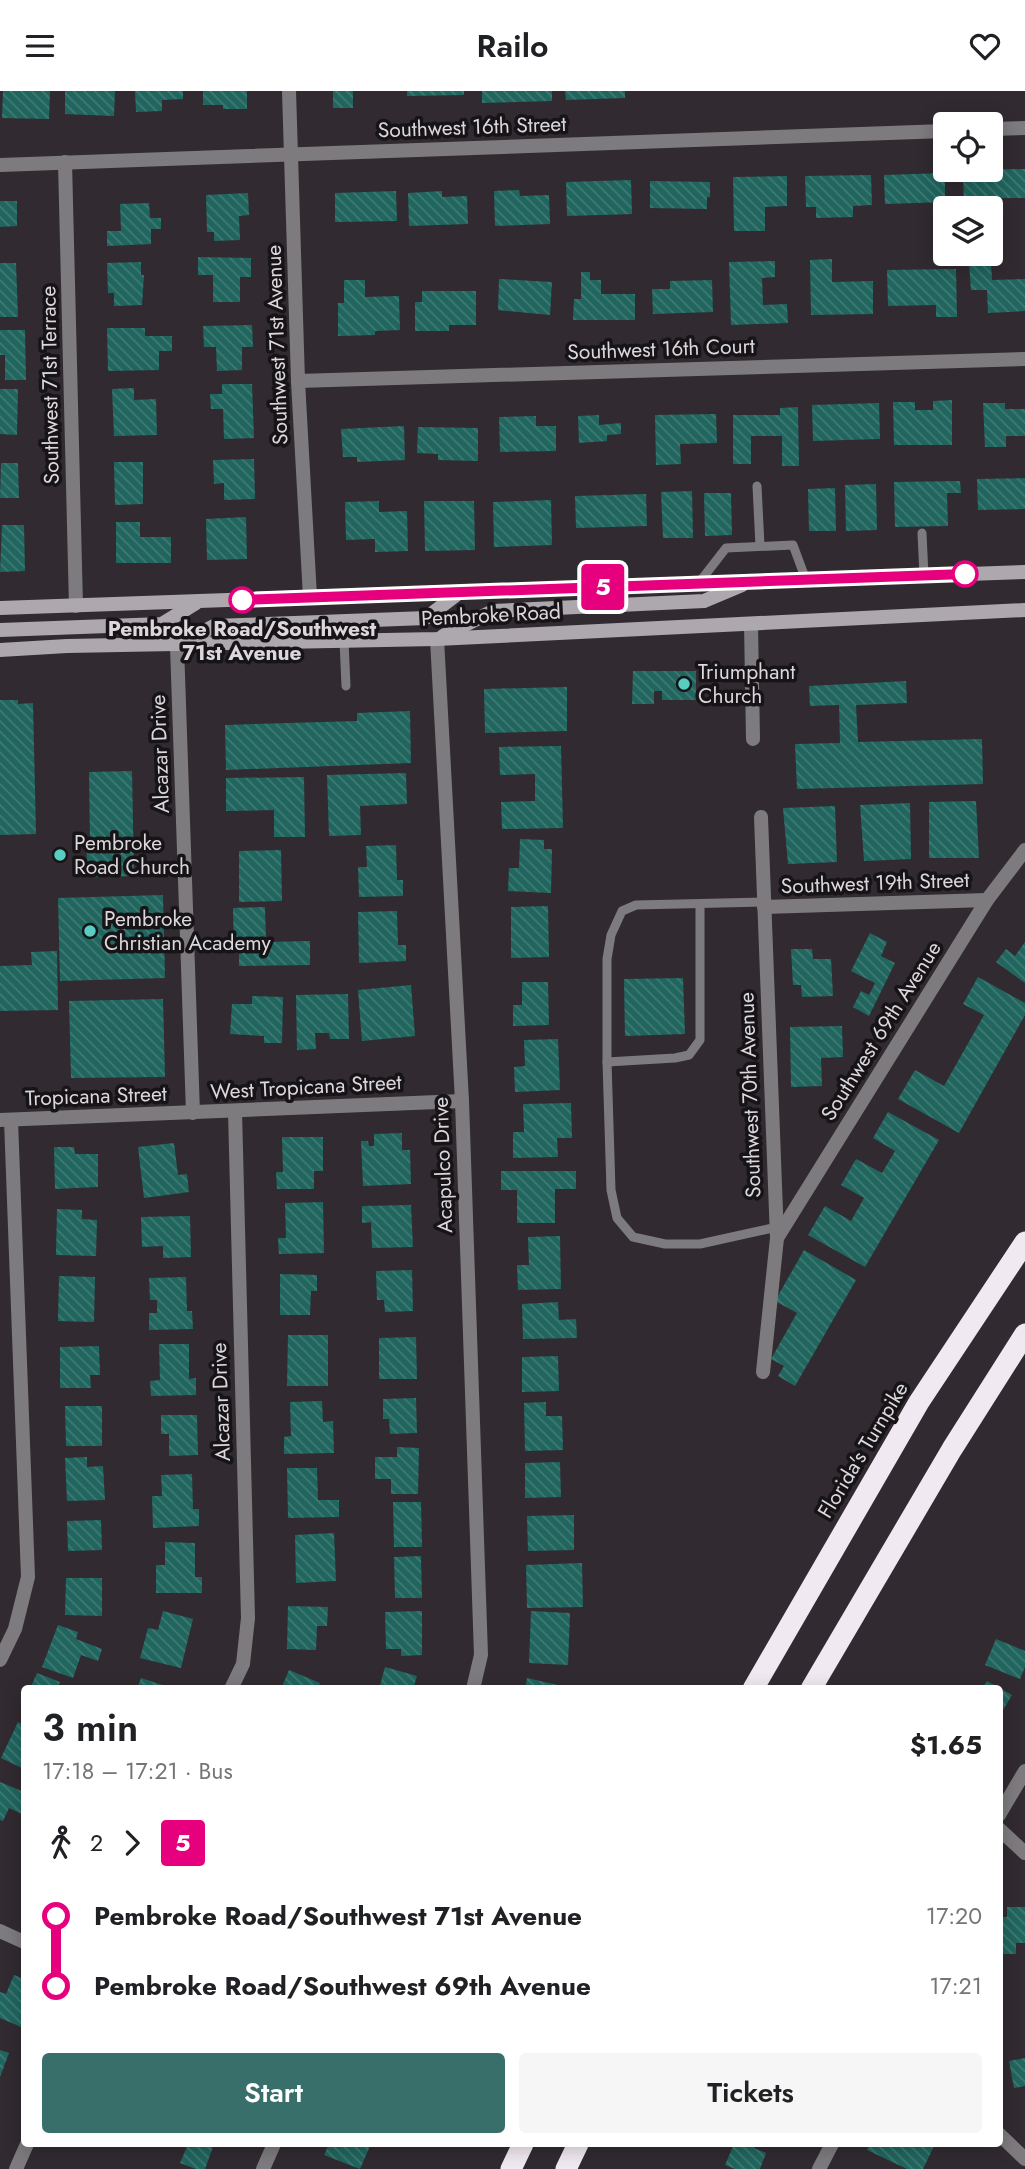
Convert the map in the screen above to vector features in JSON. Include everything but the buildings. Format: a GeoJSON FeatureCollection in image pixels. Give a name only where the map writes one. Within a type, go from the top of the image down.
{"type":"FeatureCollection","features":[{"type":"Feature","properties":{"kind":"highway","name":"Florida's Turnpike"},"geometry":{"type":"LineString","coordinates":[[755,1685],[919,1402],[1025,1243]]}},
{"type":"Feature","properties":{"kind":"highway"},"geometry":{"type":"LineString","coordinates":[[813,1685],[939,1471],[1025,1334]]}},
{"type":"Feature","properties":{"kind":"highway"},"geometry":{"type":"LineString","coordinates":[[512,2169],[522,2147]]}},
{"type":"Feature","properties":{"kind":"highway"},"geometry":{"type":"LineString","coordinates":[[566,2169],[577,2147]]}},
{"type":"Feature","properties":{"kind":"main road","name":"Pembroke Road"},"geometry":{"type":"LineString","coordinates":[[0,608],[1025,572]]}},
{"type":"Feature","properties":{"kind":"main road"},"geometry":{"type":"LineString","coordinates":[[437,639],[494,611],[704,601],[750,582]]}},
{"type":"Feature","properties":{"kind":"main road"},"geometry":{"type":"LineString","coordinates":[[177,646],[214,626],[426,618],[460,591]]}},
{"type":"Feature","properties":{"kind":"main road"},"geometry":{"type":"LineString","coordinates":[[0,630],[162,624],[197,602]]}},
{"type":"Feature","properties":{"kind":"main road","name":"Pembroke Road"},"geometry":{"type":"LineString","coordinates":[[0,650],[67,646],[437,639],[1025,610]]}},
{"type":"Feature","properties":{"kind":"street","name":"Southwest 71st Avenue"},"geometry":{"type":"LineString","coordinates":[[289,91],[298,381],[310,597]]}},
{"type":"Feature","properties":{"kind":"street"},"geometry":{"type":"LineString","coordinates":[[1003,129],[1025,128]]}},
{"type":"Feature","properties":{"kind":"street","name":"Southwest 16th Street"},"geometry":{"type":"LineString","coordinates":[[0,165],[933,131]]}},
{"type":"Feature","properties":{"kind":"street","name":"Southwest 71st Terrace"},"geometry":{"type":"LineString","coordinates":[[65,162],[76,606]]}},
{"type":"Feature","properties":{"kind":"street","name":"Southwest 16th Court"},"geometry":{"type":"LineString","coordinates":[[298,381],[1025,359]]}},
{"type":"Feature","properties":{"kind":"street"},"geometry":{"type":"LineString","coordinates":[[751,624],[753,739]]}},
{"type":"Feature","properties":{"kind":"street","name":"Acapulco Drive"},"geometry":{"type":"LineString","coordinates":[[437,639],[462,1101],[481,1655],[474,1685]]}},
{"type":"Feature","properties":{"kind":"street","name":"Alcazar Drive"},"geometry":{"type":"LineString","coordinates":[[177,646],[193,1113]]}},
{"type":"Feature","properties":{"kind":"street","name":"Southwest 70th Avenue"},"geometry":{"type":"LineString","coordinates":[[761,817],[777,1232],[763,1372]]}},
{"type":"Feature","properties":{"kind":"street","name":"Southwest 69th Avenue"},"geometry":{"type":"LineString","coordinates":[[777,1232],[987,900],[1025,850]]}},
{"type":"Feature","properties":{"kind":"street","name":"Southwest 19th Street"},"geometry":{"type":"LineString","coordinates":[[764,904],[987,900]]}},
{"type":"Feature","properties":{"kind":"street","name":"West Tropicana Street"},"geometry":{"type":"LineString","coordinates":[[193,1113],[462,1101]]}},
{"type":"Feature","properties":{"kind":"street","name":"Alcazar Drive"},"geometry":{"type":"LineString","coordinates":[[233,1685],[243,1664],[248,1618],[235,1111]]}},
{"type":"Feature","properties":{"kind":"street","name":"Tropicana Street"},"geometry":{"type":"LineString","coordinates":[[5,1120],[193,1113]]}},
{"type":"Feature","properties":{"kind":"street"},"geometry":{"type":"LineString","coordinates":[[0,1660],[15,1629],[28,1577],[5,1120]]}},
{"type":"Feature","properties":{"kind":"street"},"geometry":{"type":"LineString","coordinates":[[1003,1808],[1025,1771]]}},
{"type":"Feature","properties":{"kind":"street"},"geometry":{"type":"LineString","coordinates":[[1003,1833],[1025,1853]]}},
{"type":"Feature","properties":{"kind":"street"},"geometry":{"type":"LineString","coordinates":[[0,1931],[21,1942]]}},
{"type":"Feature","properties":{"kind":"street"},"geometry":{"type":"LineString","coordinates":[[1003,2138],[1025,2159]]}},
{"type":"Feature","properties":{"kind":"street"},"geometry":{"type":"LineString","coordinates":[[16,2169],[26,2147]]}},
{"type":"Feature","properties":{"kind":"street"},"geometry":{"type":"LineString","coordinates":[[263,2169],[273,2147]]}},
{"type":"Feature","properties":{"kind":"street"},"geometry":{"type":"LineString","coordinates":[[819,2169],[830,2147]]}},
{"type":"Feature","properties":{"kind":"lane"},"geometry":{"type":"LineString","coordinates":[[757,486],[760,546]]}},
{"type":"Feature","properties":{"kind":"lane"},"geometry":{"type":"LineString","coordinates":[[922,533],[925,576]]}},
{"type":"Feature","properties":{"kind":"lane"},"geometry":{"type":"LineString","coordinates":[[698,584],[726,548],[760,546],[793,545],[806,580]]}},
{"type":"Feature","properties":{"kind":"lane"},"geometry":{"type":"LineString","coordinates":[[344,641],[346,686]]}},
{"type":"Feature","properties":{"kind":"lane"},"geometry":{"type":"LineString","coordinates":[[607,1062],[689,1055],[700,1040],[700,904]]}},
{"type":"Feature","properties":{"kind":"lane"},"geometry":{"type":"LineString","coordinates":[[764,904],[636,905],[622,911],[611,935],[607,959],[611,1190],[617,1218],[633,1237],[666,1244],[700,1244],[777,1232]]}},
{"type":"Feature","properties":{"kind":"bus line","name":"5"},"geometry":{"type":"LineString","coordinates":[[242,600],[965,574]]}},
{"type":"Feature","properties":{"kind":"place","name":"Pembroke Road/Southwest 71st Avenue"},"geometry":{"type":"Point","coordinates":[242,600]}},
{"type":"Feature","properties":{"kind":"place","name":"Triumphant Church"},"geometry":{"type":"Point","coordinates":[684,684]}},
{"type":"Feature","properties":{"kind":"place","name":"Pembroke Road Church"},"geometry":{"type":"Point","coordinates":[60,855]}},
{"type":"Feature","properties":{"kind":"place","name":"Pembroke Christian Academy"},"geometry":{"type":"Point","coordinates":[90,931]}}]}
